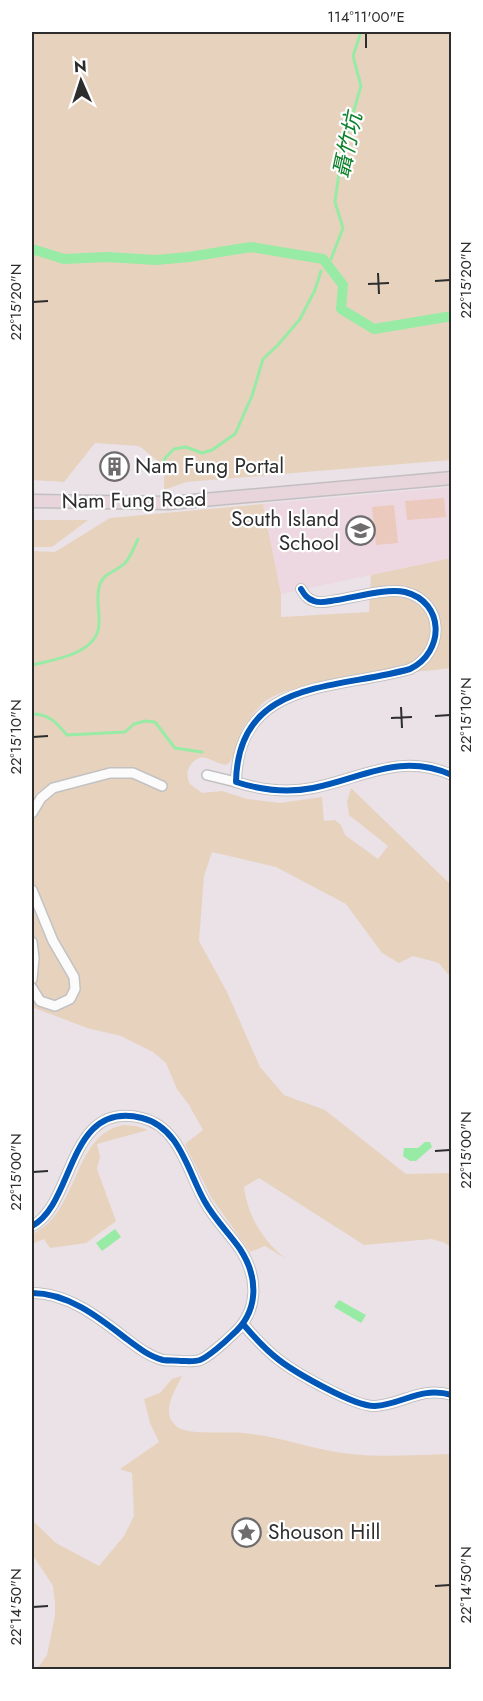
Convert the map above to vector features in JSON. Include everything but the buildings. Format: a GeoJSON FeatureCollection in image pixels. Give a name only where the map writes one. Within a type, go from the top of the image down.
{"type":"FeatureCollection","features":[{"type":"Feature","properties":{"kind":"main road","name":"Nam Fung Road"},"geometry":{"type":"LineString","coordinates":[[32,501],[169,503],[452,478]]}},
{"type":"Feature","properties":{"kind":"street"},"geometry":{"type":"LineString","coordinates":[[236,782],[238,755],[244,737],[255,721],[270,707],[297,693],[410,669],[422,661],[434,644],[436,630],[433,616],[425,603],[413,595],[391,591],[321,603],[309,599],[301,589]]}},
{"type":"Feature","properties":{"kind":"street"},"geometry":{"type":"LineString","coordinates":[[207,775],[273,790],[298,790],[324,786],[386,767],[408,765],[431,768],[452,775]]}},
{"type":"Feature","properties":{"kind":"street"},"geometry":{"type":"LineString","coordinates":[[32,813],[41,798],[53,788],[110,773],[133,773],[162,786]]}},
{"type":"Feature","properties":{"kind":"street"},"geometry":{"type":"LineString","coordinates":[[32,890],[53,941],[72,972],[75,983],[70,999],[55,1006],[40,1002],[32,988]]}},
{"type":"Feature","properties":{"kind":"street"},"geometry":{"type":"LineString","coordinates":[[32,942],[34,958],[32,979]]}},
{"type":"Feature","properties":{"kind":"street"},"geometry":{"type":"LineString","coordinates":[[32,1226],[51,1208],[73,1159],[92,1130],[119,1117],[135,1116],[151,1121],[164,1129],[175,1142],[211,1213],[240,1248],[247,1261],[254,1297],[251,1312],[230,1337],[200,1360],[188,1361],[162,1359],[143,1351],[101,1320],[66,1299],[51,1294],[32,1293]]}},
{"type":"Feature","properties":{"kind":"street"},"geometry":{"type":"LineString","coordinates":[[243,1324],[269,1352],[286,1365],[357,1403],[376,1406],[425,1392],[452,1395]]}},
{"type":"Feature","properties":{"kind":"shaded area"},"geometry":{"type":"Polygon","coordinates":[[[32,32],[451,32],[451,460],[186,482],[164,490],[164,466],[139,446],[95,443],[64,482],[32,480],[32,32]]]}},
{"type":"Feature","properties":{"kind":"shaded area","name":"South Island School"},"geometry":{"type":"Polygon","coordinates":[[[451,487],[451,558],[281,594],[263,504],[451,487]]]}},
{"type":"Feature","properties":{"kind":"shaded area"},"geometry":{"type":"Polygon","coordinates":[[[444,498],[446,517],[407,520],[405,501],[444,498]]]}},
{"type":"Feature","properties":{"kind":"shaded area"},"geometry":{"type":"Polygon","coordinates":[[[263,504],[281,594],[281,617],[369,612],[371,575],[451,558],[451,668],[323,682],[277,695],[262,704],[248,720],[228,764],[205,758],[195,760],[187,775],[189,782],[202,793],[222,791],[247,799],[280,803],[322,797],[324,821],[335,820],[341,825],[345,835],[378,859],[388,846],[349,815],[347,802],[351,788],[451,885],[451,978],[439,963],[413,956],[399,963],[382,953],[346,904],[276,867],[212,852],[204,876],[199,941],[227,992],[260,1067],[284,1095],[325,1110],[406,1174],[451,1173],[451,1247],[431,1239],[364,1245],[259,1178],[244,1187],[249,1208],[258,1228],[270,1244],[286,1259],[265,1246],[250,1252],[211,1197],[185,1144],[203,1130],[177,1089],[166,1063],[153,1052],[121,1036],[87,1028],[32,1007],[32,551],[55,552],[110,518],[263,504]]]}},
{"type":"Feature","properties":{"kind":"shaded area"},"geometry":{"type":"Polygon","coordinates":[[[394,505],[398,543],[376,545],[372,507],[394,505]]]}},
{"type":"Feature","properties":{"kind":"shaded area"},"geometry":{"type":"Polygon","coordinates":[[[32,520],[88,520],[52,547],[32,547],[32,520]]]}},
{"type":"Feature","properties":{"kind":"shaded area"},"geometry":{"type":"Polygon","coordinates":[[[123,1125],[148,1130],[97,1144],[100,1157],[97,1169],[116,1221],[86,1243],[50,1248],[44,1239],[32,1244],[32,1234],[47,1224],[59,1210],[94,1143],[106,1132],[123,1125]]]}},
{"type":"Feature","properties":{"kind":"shaded area"},"geometry":{"type":"Polygon","coordinates":[[[425,1142],[430,1142],[432,1147],[416,1161],[410,1161],[403,1156],[404,1148],[418,1148],[425,1142]]]}},
{"type":"Feature","properties":{"kind":"shaded area"},"geometry":{"type":"Polygon","coordinates":[[[115,1229],[121,1237],[102,1251],[96,1243],[115,1229]]]}},
{"type":"Feature","properties":{"kind":"shaded area"},"geometry":{"type":"Polygon","coordinates":[[[339,1300],[366,1315],[361,1323],[334,1307],[339,1300]]]}},
{"type":"Feature","properties":{"kind":"shaded area"},"geometry":{"type":"Polygon","coordinates":[[[182,1376],[169,1408],[171,1420],[181,1429],[256,1435],[356,1455],[451,1454],[451,1669],[37,1669],[47,1655],[55,1616],[55,1603],[53,1586],[32,1554],[32,1520],[56,1543],[99,1566],[124,1536],[134,1516],[132,1473],[120,1469],[159,1442],[150,1423],[144,1399],[160,1393],[172,1379],[182,1376]]]}},
{"type":"Feature","properties":{"kind":"waterway","name":"聶竹坑"},"geometry":{"type":"LineString","coordinates":[[331,259],[343,228],[335,202],[342,151],[361,86],[353,56],[361,32]]}},
{"type":"Feature","properties":{"kind":"waterway"},"geometry":{"type":"LineString","coordinates":[[32,249],[64,259],[107,257],[156,260],[251,247],[323,259],[343,285],[341,309],[374,329],[452,316]]}},
{"type":"Feature","properties":{"kind":"waterway"},"geometry":{"type":"LineString","coordinates":[[161,466],[174,449],[186,447],[202,453],[212,450],[235,434],[252,396],[263,359],[300,319],[315,290],[321,271]]}},
{"type":"Feature","properties":{"kind":"waterway"},"geometry":{"type":"LineString","coordinates":[[32,665],[73,654],[91,643],[99,625],[100,584],[104,577],[127,561],[138,539]]}},
{"type":"Feature","properties":{"kind":"waterway"},"geometry":{"type":"LineString","coordinates":[[32,714],[43,715],[52,720],[67,735],[125,732],[134,724],[145,721],[155,722],[175,748],[202,752]]}},
{"type":"Feature","properties":{"kind":"cycle path"},"geometry":{"type":"LineString","coordinates":[[301,589],[309,599],[319,602],[381,592],[405,592],[418,597],[428,606],[436,628],[434,640],[430,651],[410,669],[296,694],[272,706],[254,723],[241,748],[236,782],[274,790],[303,790],[398,766],[415,766],[452,775]]}},
{"type":"Feature","properties":{"kind":"cycle path"},"geometry":{"type":"LineString","coordinates":[[32,1226],[46,1214],[57,1197],[86,1138],[99,1124],[118,1116],[142,1118],[155,1123],[165,1131],[181,1152],[209,1209],[246,1260],[251,1271],[253,1294],[247,1316],[241,1326],[207,1356],[200,1360],[190,1361],[163,1360],[152,1356],[81,1307],[57,1297],[32,1293]]}},
{"type":"Feature","properties":{"kind":"cycle path"},"geometry":{"type":"LineString","coordinates":[[243,1324],[265,1348],[287,1366],[354,1401],[375,1406],[421,1394],[452,1395]]}},
{"type":"Feature","properties":{"kind":"place","name":"Nam Fung Portal"},"geometry":{"type":"Point","coordinates":[114,466]}},
{"type":"Feature","properties":{"kind":"place","name":"South Island School"},"geometry":{"type":"Point","coordinates":[360,531]}},
{"type":"Feature","properties":{"kind":"place","name":"Shouson Hill"},"geometry":{"type":"Point","coordinates":[247,1532]}}]}
